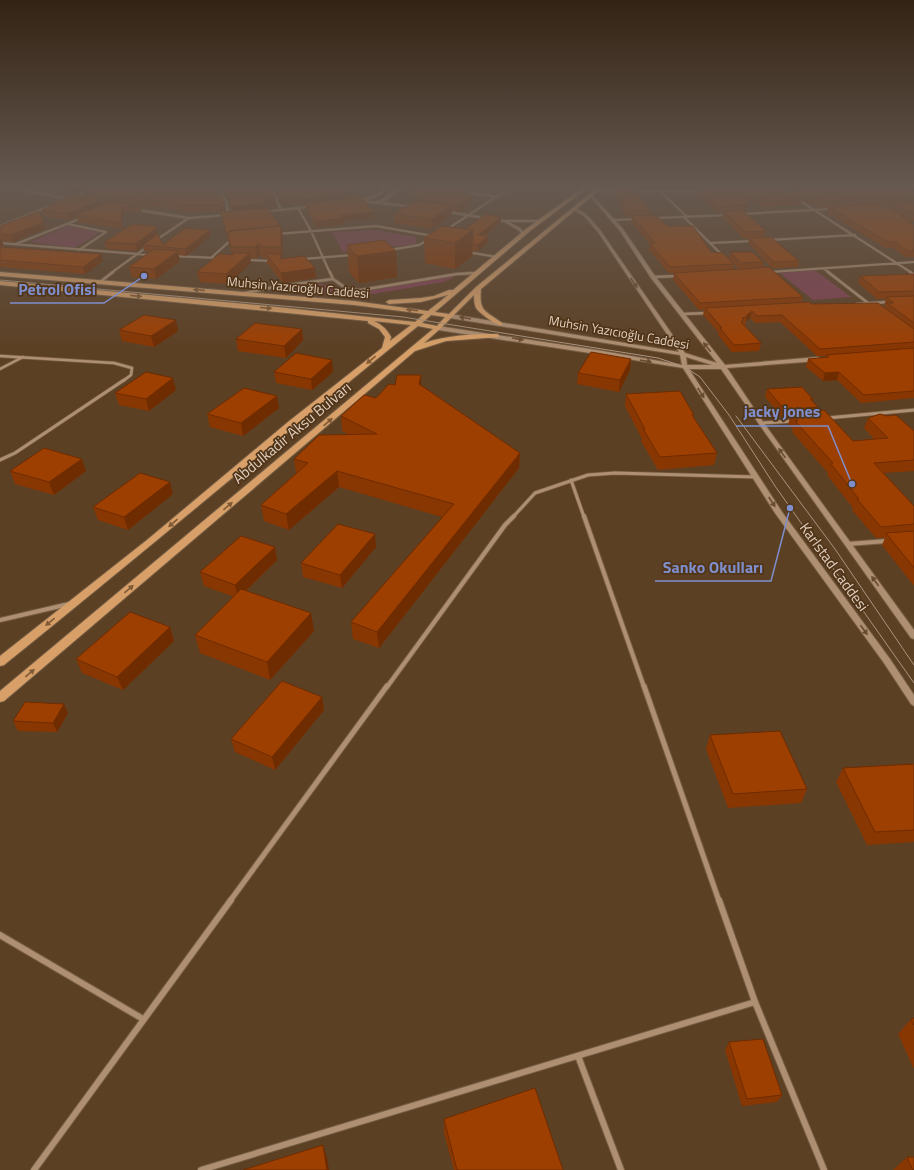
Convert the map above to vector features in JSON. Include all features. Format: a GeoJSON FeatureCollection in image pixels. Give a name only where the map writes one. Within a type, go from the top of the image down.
{"type":"FeatureCollection","features":[{"type":"Feature","properties":{"kind":"main road","name":"Abdulkadir Aksu Bulvarı"},"geometry":{"type":"LineString","coordinates":[[0,662],[150,542],[291,424],[430,313],[514,242]]}},
{"type":"Feature","properties":{"kind":"main road","name":"Abdulkadir Aksu Bulvarı"},"geometry":{"type":"LineString","coordinates":[[0,698],[438,328],[478,288],[536,242]]}},
{"type":"Feature","properties":{"kind":"main road","name":"Muhsin Yazıcıoğlu Caddesi"},"geometry":{"type":"LineString","coordinates":[[0,274],[354,303],[450,316]]}},
{"type":"Feature","properties":{"kind":"main road"},"geometry":{"type":"LineString","coordinates":[[354,303],[408,302],[426,299],[444,295],[465,283]]}},
{"type":"Feature","properties":{"kind":"main road","name":"Muhsin Yazıcıoğlu Caddesi"},"geometry":{"type":"LineString","coordinates":[[0,284],[416,324],[438,328]]}},
{"type":"Feature","properties":{"kind":"main road"},"geometry":{"type":"LineString","coordinates":[[478,288],[477,302],[479,308],[500,324]]}},
{"type":"Feature","properties":{"kind":"main road"},"geometry":{"type":"LineString","coordinates":[[335,316],[380,325],[388,337],[385,349]]}},
{"type":"Feature","properties":{"kind":"main road"},"geometry":{"type":"LineString","coordinates":[[405,355],[422,346],[449,339],[468,336],[497,336]]}},
{"type":"Feature","properties":{"kind":"street"},"geometry":{"type":"LineString","coordinates":[[0,247],[14,245],[23,242]]}},
{"type":"Feature","properties":{"kind":"street"},"geometry":{"type":"LineString","coordinates":[[78,250],[91,242]]}},
{"type":"Feature","properties":{"kind":"street"},"geometry":{"type":"LineString","coordinates":[[212,257],[228,242]]}},
{"type":"Feature","properties":{"kind":"street"},"geometry":{"type":"LineString","coordinates":[[315,242],[333,279],[342,286],[354,290],[457,274],[477,273]]}},
{"type":"Feature","properties":{"kind":"street"},"geometry":{"type":"LineString","coordinates":[[385,251],[419,245],[425,242]]}},
{"type":"Feature","properties":{"kind":"street","name":"Karlstad Caddesi"},"geometry":{"type":"LineString","coordinates":[[606,242],[683,354],[685,367],[778,513],[887,661],[914,702]]}},
{"type":"Feature","properties":{"kind":"street","name":"Karlstad Caddesi"},"geometry":{"type":"LineString","coordinates":[[629,242],[653,277],[723,367],[761,423],[914,636]]}},
{"type":"Feature","properties":{"kind":"street"},"geometry":{"type":"LineString","coordinates":[[711,243],[745,242]]}},
{"type":"Feature","properties":{"kind":"street"},"geometry":{"type":"LineString","coordinates":[[864,242],[895,264],[914,275]]}},
{"type":"Feature","properties":{"kind":"street"},"geometry":{"type":"LineString","coordinates":[[0,243],[152,255]]}},
{"type":"Feature","properties":{"kind":"street"},"geometry":{"type":"LineString","coordinates":[[711,243],[726,258]]}},
{"type":"Feature","properties":{"kind":"street"},"geometry":{"type":"LineString","coordinates":[[419,245],[427,247]]}},
{"type":"Feature","properties":{"kind":"street"},"geometry":{"type":"LineString","coordinates":[[100,282],[147,246]]}},
{"type":"Feature","properties":{"kind":"street"},"geometry":{"type":"LineString","coordinates":[[466,252],[497,257]]}},
{"type":"Feature","properties":{"kind":"street"},"geometry":{"type":"LineString","coordinates":[[300,259],[353,255]]}},
{"type":"Feature","properties":{"kind":"street"},"geometry":{"type":"LineString","coordinates":[[167,256],[219,258]]}},
{"type":"Feature","properties":{"kind":"street"},"geometry":{"type":"LineString","coordinates":[[242,259],[279,260]]}},
{"type":"Feature","properties":{"kind":"street"},"geometry":{"type":"LineString","coordinates":[[763,272],[914,262]]}},
{"type":"Feature","properties":{"kind":"street"},"geometry":{"type":"LineString","coordinates":[[824,269],[874,307]]}},
{"type":"Feature","properties":{"kind":"street"},"geometry":{"type":"LineString","coordinates":[[653,277],[685,276]]}},
{"type":"Feature","properties":{"kind":"street"},"geometry":{"type":"LineString","coordinates":[[243,294],[274,287],[333,279]]}},
{"type":"Feature","properties":{"kind":"street"},"geometry":{"type":"LineString","coordinates":[[852,304],[891,301]]}},
{"type":"Feature","properties":{"kind":"street"},"geometry":{"type":"LineString","coordinates":[[681,314],[712,312]]}},
{"type":"Feature","properties":{"kind":"street","name":"Muhsin Yazıcıoğlu Caddesi"},"geometry":{"type":"LineString","coordinates":[[450,316],[683,354],[723,367]]}},
{"type":"Feature","properties":{"kind":"street","name":"Muhsin Yazıcıoğlu Caddesi"},"geometry":{"type":"LineString","coordinates":[[438,328],[497,336],[685,367],[723,367]]}},
{"type":"Feature","properties":{"kind":"street"},"geometry":{"type":"LineString","coordinates":[[0,356],[114,363],[132,368],[131,375],[118,385],[15,453],[0,460]]}},
{"type":"Feature","properties":{"kind":"street"},"geometry":{"type":"LineString","coordinates":[[0,369],[23,357]]}},
{"type":"Feature","properties":{"kind":"street"},"geometry":{"type":"LineString","coordinates":[[723,367],[826,359]]}},
{"type":"Feature","properties":{"kind":"street"},"geometry":{"type":"LineString","coordinates":[[822,418],[914,410]]}},
{"type":"Feature","properties":{"kind":"street"},"geometry":{"type":"LineString","coordinates":[[892,412],[897,418]]}},
{"type":"Feature","properties":{"kind":"street"},"geometry":{"type":"LineString","coordinates":[[761,423],[799,420]]}},
{"type":"Feature","properties":{"kind":"street"},"geometry":{"type":"LineString","coordinates":[[34,1170],[505,525],[535,493],[588,475],[615,473],[756,477]]}},
{"type":"Feature","properties":{"kind":"street"},"geometry":{"type":"LineString","coordinates":[[571,480],[754,1002],[824,1170]]}},
{"type":"Feature","properties":{"kind":"street"},"geometry":{"type":"LineString","coordinates":[[848,544],[892,540]]}},
{"type":"Feature","properties":{"kind":"street"},"geometry":{"type":"LineString","coordinates":[[0,620],[73,603]]}},
{"type":"Feature","properties":{"kind":"street"},"geometry":{"type":"LineString","coordinates":[[0,935],[143,1019]]}},
{"type":"Feature","properties":{"kind":"street"},"geometry":{"type":"LineString","coordinates":[[201,1170],[754,1002]]}},
{"type":"Feature","properties":{"kind":"street"},"geometry":{"type":"LineString","coordinates":[[578,1056],[622,1170]]}},
{"type":"Feature","properties":{"kind":"shaded area"},"geometry":{"type":"Polygon","coordinates":[[[32,242],[85,242],[74,248],[32,242]]]}},
{"type":"Feature","properties":{"kind":"shaded area"},"geometry":{"type":"Polygon","coordinates":[[[337,242],[416,242],[417,244],[343,252],[337,242]]]}},
{"type":"Feature","properties":{"kind":"shaded area"},"geometry":{"type":"Polygon","coordinates":[[[815,270],[851,297],[813,300],[780,273],[815,270]]]}},
{"type":"Feature","properties":{"kind":"shaded area"},"geometry":{"type":"Polygon","coordinates":[[[456,276],[444,282],[373,294],[345,295],[270,289],[320,284],[348,291],[357,291],[456,276]]]}},
{"type":"Feature","properties":{"kind":"building"},"geometry":{"type":"Polygon","coordinates":[[[106,242],[138,242],[135,244],[106,242]]]}},
{"type":"Feature","properties":{"kind":"building"},"geometry":{"type":"Polygon","coordinates":[[[148,242],[161,242],[163,245],[167,242],[195,242],[185,249],[143,245],[148,242]]]}},
{"type":"Feature","properties":{"kind":"building"},"geometry":{"type":"Polygon","coordinates":[[[229,242],[281,242],[281,247],[262,247],[259,244],[255,247],[231,247],[229,242]]]}},
{"type":"Feature","properties":{"kind":"building"},"geometry":{"type":"Polygon","coordinates":[[[386,242],[396,251],[357,256],[347,245],[386,242]]]}},
{"type":"Feature","properties":{"kind":"building"},"geometry":{"type":"Polygon","coordinates":[[[473,242],[482,242],[478,245],[473,244],[473,242]]]}},
{"type":"Feature","properties":{"kind":"building"},"geometry":{"type":"Polygon","coordinates":[[[654,242],[704,242],[711,252],[723,253],[734,264],[670,267],[650,244],[655,243],[654,242]]]}},
{"type":"Feature","properties":{"kind":"building"},"geometry":{"type":"Polygon","coordinates":[[[753,242],[776,242],[799,261],[774,262],[753,242]]]}},
{"type":"Feature","properties":{"kind":"building"},"geometry":{"type":"Polygon","coordinates":[[[888,242],[914,242],[914,251],[907,251],[895,242],[888,242]]]}},
{"type":"Feature","properties":{"kind":"building"},"geometry":{"type":"Polygon","coordinates":[[[0,247],[102,254],[83,267],[0,260],[0,247]]]}},
{"type":"Feature","properties":{"kind":"building"},"geometry":{"type":"Polygon","coordinates":[[[154,249],[178,251],[154,269],[129,267],[154,249]]]}},
{"type":"Feature","properties":{"kind":"building"},"geometry":{"type":"Polygon","coordinates":[[[730,252],[752,252],[764,262],[741,263],[730,252]]]}},
{"type":"Feature","properties":{"kind":"building"},"geometry":{"type":"Polygon","coordinates":[[[232,253],[250,253],[226,274],[197,272],[219,254],[233,255],[232,253]]]}},
{"type":"Feature","properties":{"kind":"building"},"geometry":{"type":"Polygon","coordinates":[[[266,254],[281,254],[280,259],[304,256],[315,268],[281,273],[266,254]]]}},
{"type":"Feature","properties":{"kind":"building"},"geometry":{"type":"Polygon","coordinates":[[[769,267],[803,297],[700,303],[674,273],[742,270],[769,267]]]}},
{"type":"Feature","properties":{"kind":"building"},"geometry":{"type":"Polygon","coordinates":[[[914,274],[914,291],[879,292],[860,276],[914,274]]]}},
{"type":"Feature","properties":{"kind":"building"},"geometry":{"type":"Polygon","coordinates":[[[914,296],[914,323],[887,303],[894,303],[886,297],[914,296]]]}},
{"type":"Feature","properties":{"kind":"building"},"geometry":{"type":"Polygon","coordinates":[[[809,302],[811,304],[878,303],[914,329],[914,342],[820,349],[782,315],[757,316],[752,311],[746,316],[747,317],[742,318],[744,319],[741,322],[761,343],[734,345],[705,308],[809,302]]]}},
{"type":"Feature","properties":{"kind":"building"},"geometry":{"type":"Polygon","coordinates":[[[144,315],[176,320],[151,336],[119,330],[144,315]]]}},
{"type":"Feature","properties":{"kind":"building"},"geometry":{"type":"Polygon","coordinates":[[[255,323],[302,329],[284,346],[236,339],[255,323]]]}},
{"type":"Feature","properties":{"kind":"building"},"geometry":{"type":"Polygon","coordinates":[[[914,348],[914,391],[864,395],[839,372],[825,373],[808,359],[829,357],[826,355],[914,348]]]}},
{"type":"Feature","properties":{"kind":"building"},"geometry":{"type":"Polygon","coordinates":[[[591,352],[631,359],[620,380],[578,373],[591,352]]]}},
{"type":"Feature","properties":{"kind":"building"},"geometry":{"type":"Polygon","coordinates":[[[296,353],[332,360],[311,379],[274,372],[296,353]]]}},
{"type":"Feature","properties":{"kind":"building"},"geometry":{"type":"Polygon","coordinates":[[[146,372],[173,378],[146,399],[115,393],[146,372]]]}},
{"type":"Feature","properties":{"kind":"building"},"geometry":{"type":"Polygon","coordinates":[[[397,375],[421,375],[419,384],[520,453],[377,632],[351,622],[454,504],[337,471],[286,514],[261,505],[308,463],[294,459],[319,435],[377,434],[341,416],[364,395],[376,398],[389,384],[395,385],[397,375]]]}},
{"type":"Feature","properties":{"kind":"building"},"geometry":{"type":"Polygon","coordinates":[[[802,387],[813,399],[810,399],[818,407],[785,410],[767,389],[802,387]]]}},
{"type":"Feature","properties":{"kind":"building"},"geometry":{"type":"Polygon","coordinates":[[[244,388],[277,396],[241,423],[207,414],[244,388]]]}},
{"type":"Feature","properties":{"kind":"building"},"geometry":{"type":"Polygon","coordinates":[[[680,391],[694,415],[692,415],[717,453],[660,457],[643,429],[645,429],[626,394],[680,391]]]}},
{"type":"Feature","properties":{"kind":"building"},"geometry":{"type":"Polygon","coordinates":[[[824,410],[853,441],[888,438],[868,418],[880,414],[887,416],[896,415],[914,431],[914,460],[874,463],[914,506],[914,524],[881,527],[857,499],[859,499],[831,464],[833,463],[795,421],[798,421],[791,413],[824,410]]]}},
{"type":"Feature","properties":{"kind":"building"},"geometry":{"type":"Polygon","coordinates":[[[44,448],[82,459],[49,482],[10,471],[44,448]]]}},
{"type":"Feature","properties":{"kind":"building"},"geometry":{"type":"Polygon","coordinates":[[[140,473],[170,482],[124,517],[93,507],[140,473]]]}},
{"type":"Feature","properties":{"kind":"building"},"geometry":{"type":"Polygon","coordinates":[[[338,524],[375,534],[340,575],[301,563],[338,524]]]}},
{"type":"Feature","properties":{"kind":"building"},"geometry":{"type":"Polygon","coordinates":[[[914,531],[914,568],[886,533],[914,531]]]}},
{"type":"Feature","properties":{"kind":"building"},"geometry":{"type":"Polygon","coordinates":[[[241,536],[275,547],[235,585],[200,572],[241,536]]]}},
{"type":"Feature","properties":{"kind":"building"},"geometry":{"type":"Polygon","coordinates":[[[241,589],[311,613],[267,662],[195,635],[241,589]]]}},
{"type":"Feature","properties":{"kind":"building"},"geometry":{"type":"Polygon","coordinates":[[[130,612],[170,627],[117,677],[76,659],[130,612]]]}},
{"type":"Feature","properties":{"kind":"building"},"geometry":{"type":"Polygon","coordinates":[[[282,681],[322,697],[272,757],[231,739],[282,681]]]}},
{"type":"Feature","properties":{"kind":"building"},"geometry":{"type":"Polygon","coordinates":[[[25,702],[64,704],[53,723],[13,721],[25,702]]]}},
{"type":"Feature","properties":{"kind":"building"},"geometry":{"type":"Polygon","coordinates":[[[780,731],[807,789],[733,794],[710,735],[780,731]]]}},
{"type":"Feature","properties":{"kind":"building"},"geometry":{"type":"Polygon","coordinates":[[[914,764],[914,830],[875,832],[843,768],[914,764]]]}},
{"type":"Feature","properties":{"kind":"building"},"geometry":{"type":"Polygon","coordinates":[[[914,1018],[914,1025],[911,1019],[914,1018]]]}},
{"type":"Feature","properties":{"kind":"building"},"geometry":{"type":"Polygon","coordinates":[[[763,1039],[782,1095],[747,1099],[729,1042],[763,1039]]]}},
{"type":"Feature","properties":{"kind":"building"},"geometry":{"type":"Polygon","coordinates":[[[535,1088],[563,1170],[457,1170],[444,1119],[535,1088]]]}},
{"type":"Feature","properties":{"kind":"building"},"geometry":{"type":"Polygon","coordinates":[[[323,1145],[327,1170],[243,1170],[323,1145]]]}},
{"type":"Feature","properties":{"kind":"building"},"geometry":{"type":"Polygon","coordinates":[[[907,1157],[914,1157],[914,1170],[913,1170],[907,1157]]]}},
{"type":"Feature","properties":{"kind":"tram line"},"geometry":{"type":"LineString","coordinates":[[0,280],[403,317],[658,358],[685,367],[700,377],[729,415],[775,486],[914,683]]}},
{"type":"Feature","properties":{"kind":"tram line"},"geometry":{"type":"LineString","coordinates":[[736,416],[835,549],[914,665]]}},
{"type":"Feature","properties":{"kind":"place","name":"Petrol Ofisi"},"geometry":{"type":"Point","coordinates":[144,276]}},
{"type":"Feature","properties":{"kind":"place","name":"jacky jones"},"geometry":{"type":"Point","coordinates":[852,484]}},
{"type":"Feature","properties":{"kind":"place","name":"Sanko Okulları"},"geometry":{"type":"Point","coordinates":[790,508]}}]}
